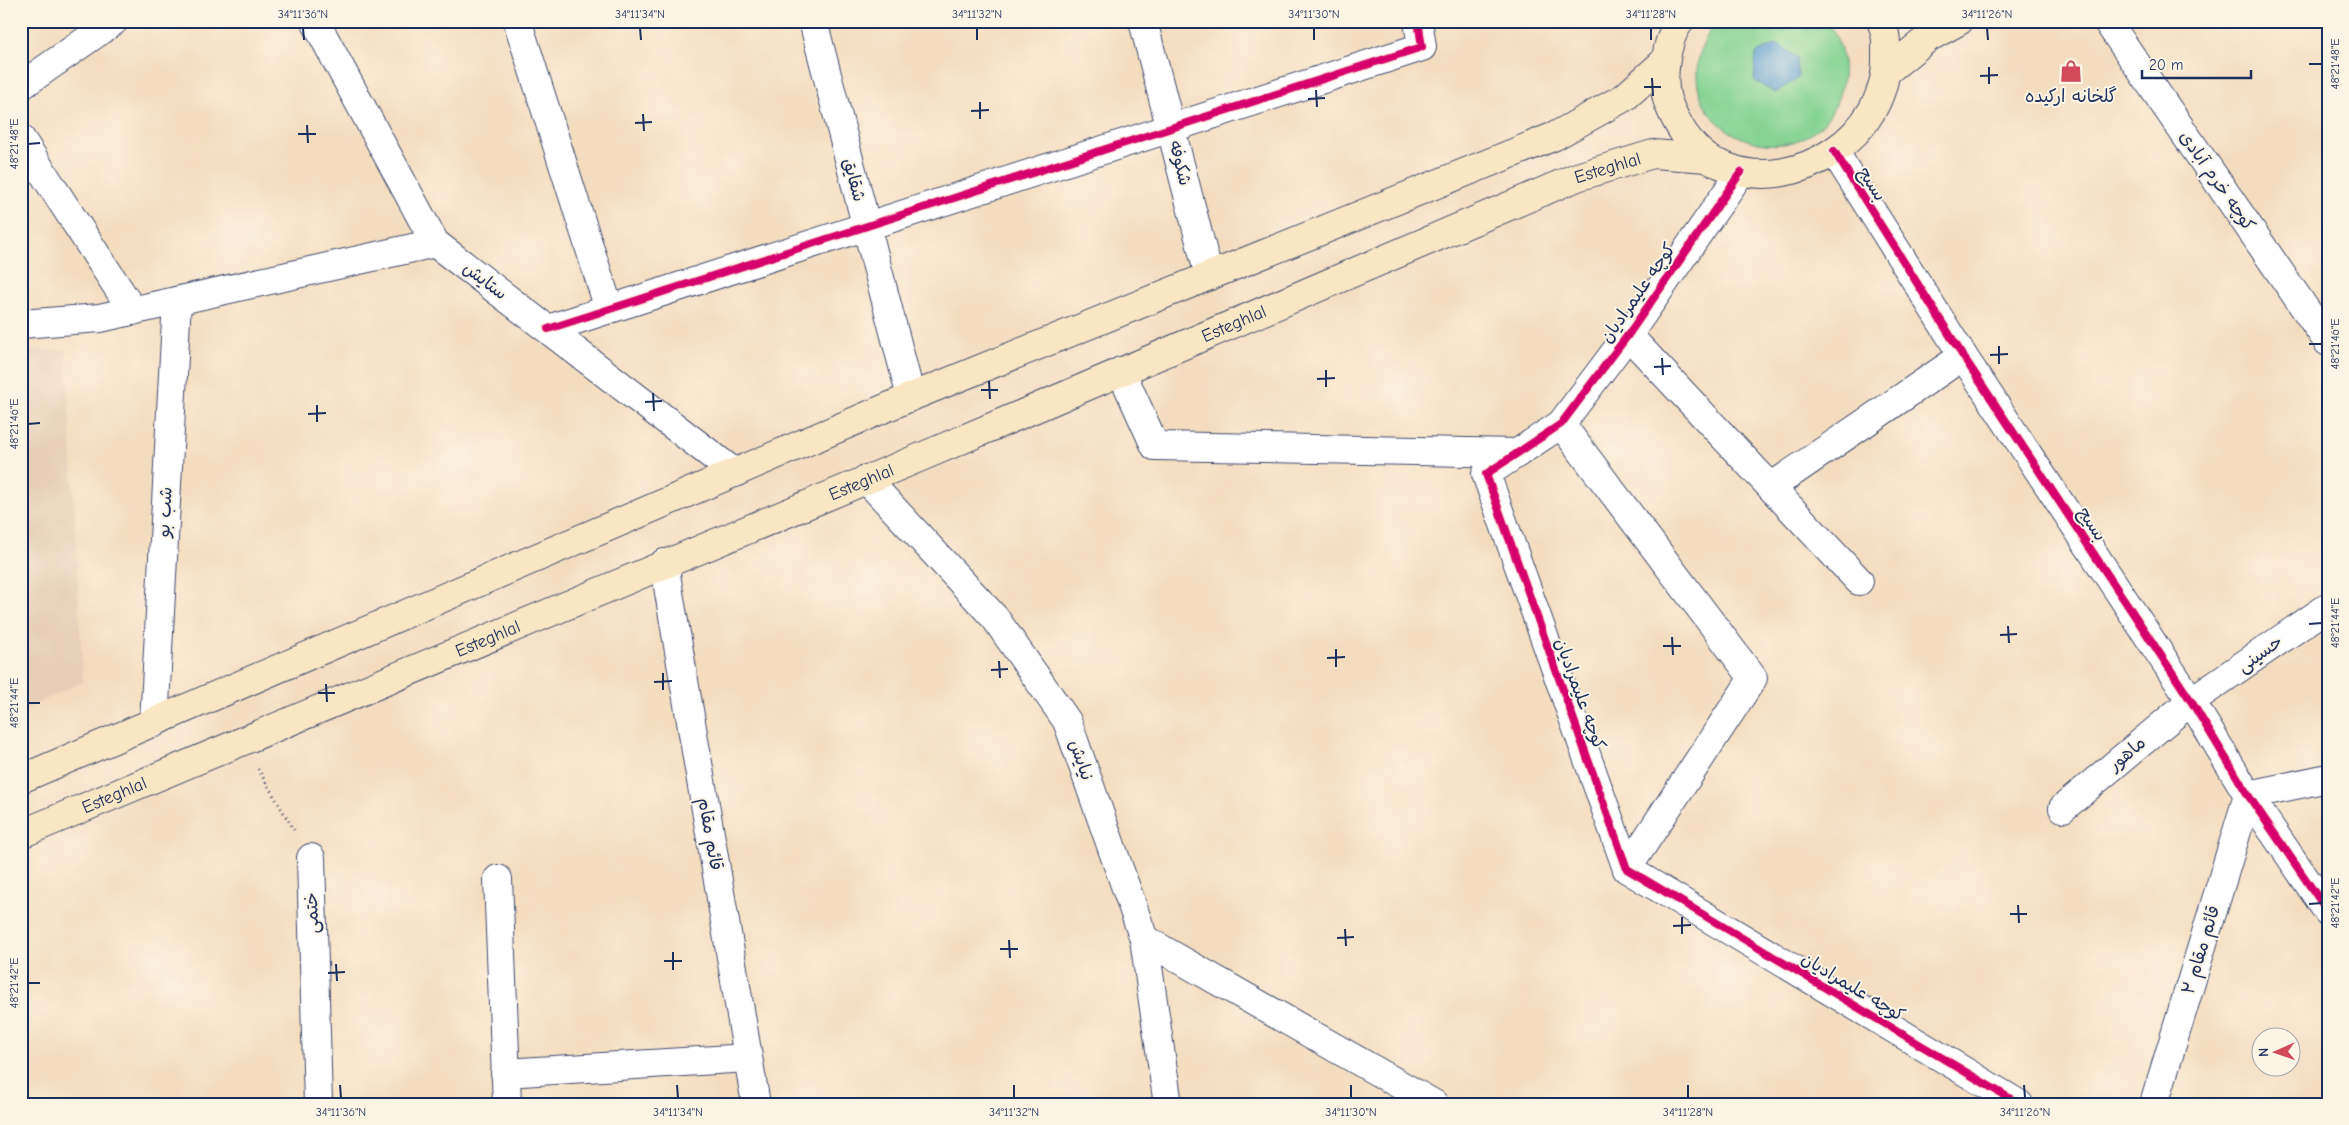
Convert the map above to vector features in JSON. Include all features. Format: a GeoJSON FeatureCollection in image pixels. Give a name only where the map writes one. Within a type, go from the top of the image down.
{"type":"FeatureCollection","features":[{"type":"Feature","properties":{"kind":"main road"},"geometry":{"type":"LineString","coordinates":[[1680,21],[1665,61],[1666,98],[1680,131],[1707,158],[1741,172],[1780,173],[1818,162],[1834,151],[1850,139],[1874,107],[1887,71],[1887,34],[1881,21]]}},
{"type":"Feature","properties":{"kind":"main road"},"geometry":{"type":"LineString","coordinates":[[1887,71],[1928,38],[1959,21]]}},
{"type":"Feature","properties":{"kind":"main road"},"geometry":{"type":"LineString","coordinates":[[21,779],[911,397],[1555,136],[1625,97],[1665,61]]}},
{"type":"Feature","properties":{"kind":"main road","name":"Esteghlal"},"geometry":{"type":"LineString","coordinates":[[21,834],[1576,178],[1653,154],[1707,158]]}},
{"type":"Feature","properties":{"kind":"street"},"geometry":{"type":"LineString","coordinates":[[21,86],[114,21]]}},
{"type":"Feature","properties":{"kind":"street","name":"ستایش"},"geometry":{"type":"LineString","coordinates":[[315,21],[435,242],[735,473]]}},
{"type":"Feature","properties":{"kind":"street","name":"شقایق"},"geometry":{"type":"LineString","coordinates":[[813,21],[911,397]]}},
{"type":"Feature","properties":{"kind":"street","name":"شکوفه"},"geometry":{"type":"LineString","coordinates":[[1143,21],[1209,276]]}},
{"type":"Feature","properties":{"kind":"street"},"geometry":{"type":"LineString","coordinates":[[548,329],[1422,47],[1418,21]]}},
{"type":"Feature","properties":{"kind":"street","name":"کوچه خرم آبادی"},"geometry":{"type":"LineString","coordinates":[[2106,21],[2328,342]]}},
{"type":"Feature","properties":{"kind":"street"},"geometry":{"type":"LineString","coordinates":[[519,26],[609,309]]}},
{"type":"Feature","properties":{"kind":"street"},"geometry":{"type":"LineString","coordinates":[[21,139],[133,311]]}},
{"type":"Feature","properties":{"kind":"street","name":"بسیج"},"geometry":{"type":"LineString","coordinates":[[1834,151],[1963,356],[2191,701],[2248,795],[2328,912]]}},
{"type":"Feature","properties":{"kind":"street","name":"کوچه علیمرادیان"},"geometry":{"type":"LineString","coordinates":[[1741,172],[1628,335],[1561,424],[1486,474],[1627,869],[2019,1104]]}},
{"type":"Feature","properties":{"kind":"street"},"geometry":{"type":"LineString","coordinates":[[21,324],[100,318],[435,242]]}},
{"type":"Feature","properties":{"kind":"street","name":"شب بو"},"geometry":{"type":"LineString","coordinates":[[154,723],[177,301]]}},
{"type":"Feature","properties":{"kind":"street"},"geometry":{"type":"LineString","coordinates":[[1628,335],[1859,581]]}},
{"type":"Feature","properties":{"kind":"street"},"geometry":{"type":"LineString","coordinates":[[1771,487],[1963,356]]}},
{"type":"Feature","properties":{"kind":"street"},"geometry":{"type":"LineString","coordinates":[[1121,371],[1156,446],[1518,452]]}},
{"type":"Feature","properties":{"kind":"street"},"geometry":{"type":"LineString","coordinates":[[1561,424],[1753,678],[1627,869]]}},
{"type":"Feature","properties":{"kind":"street","name":"نیایش"},"geometry":{"type":"LineString","coordinates":[[866,479],[995,618],[1068,721],[1144,939],[1167,1098],[1165,1104]]}},
{"type":"Feature","properties":{"kind":"street","name":"قائم مقام"},"geometry":{"type":"LineString","coordinates":[[664,564],[756,1104]]}},
{"type":"Feature","properties":{"kind":"street","name":"حسینی"},"geometry":{"type":"LineString","coordinates":[[2191,701],[2328,607]]}},
{"type":"Feature","properties":{"kind":"street","name":"ماهور"},"geometry":{"type":"LineString","coordinates":[[2063,808],[2191,701]]}},
{"type":"Feature","properties":{"kind":"street"},"geometry":{"type":"LineString","coordinates":[[2248,795],[2328,778]]}},
{"type":"Feature","properties":{"kind":"street","name":"قائم مقام ۲"},"geometry":{"type":"LineString","coordinates":[[2154,1104],[2248,795]]}},
{"type":"Feature","properties":{"kind":"street","name":"ختمی"},"geometry":{"type":"LineString","coordinates":[[311,858],[318,1104]]}},
{"type":"Feature","properties":{"kind":"street"},"geometry":{"type":"LineString","coordinates":[[498,879],[507,1104]]}},
{"type":"Feature","properties":{"kind":"street"},"geometry":{"type":"LineString","coordinates":[[1144,939],[1434,1104]]}},
{"type":"Feature","properties":{"kind":"street"},"geometry":{"type":"LineString","coordinates":[[505,1073],[748,1058]]}},
{"type":"Feature","properties":{"kind":"path"},"geometry":{"type":"LineString","coordinates":[[241,740],[311,858]]}},
{"type":"Feature","properties":{"kind":"shaded area"},"geometry":{"type":"Polygon","coordinates":[[[66,349],[83,682],[21,711],[21,352],[66,349]]]}},
{"type":"Feature","properties":{"kind":"green space"},"geometry":{"type":"Polygon","coordinates":[[[1716,21],[1825,21],[1835,34],[1841,50],[1844,67],[1842,84],[1827,119],[1801,139],[1771,144],[1741,138],[1716,120],[1700,94],[1698,60],[1716,21]]]}},
{"type":"Feature","properties":{"kind":"water"},"geometry":{"type":"Polygon","coordinates":[[[1777,44],[1797,57],[1798,78],[1775,93],[1754,80],[1756,53],[1777,44]]]}},
{"type":"Feature","properties":{"kind":"cycle path"},"geometry":{"type":"LineString","coordinates":[[548,329],[1422,47],[1418,21]]}},
{"type":"Feature","properties":{"kind":"cycle path"},"geometry":{"type":"LineString","coordinates":[[1834,151],[1963,356],[2191,701],[2248,795],[2328,912]]}},
{"type":"Feature","properties":{"kind":"cycle path"},"geometry":{"type":"LineString","coordinates":[[1741,172],[1628,335],[1561,424],[1486,474],[1627,869],[2019,1104]]}},
{"type":"Feature","properties":{"kind":"place","name":"گلخانه ارکیده"},"geometry":{"type":"Point","coordinates":[2071,71]}}]}
